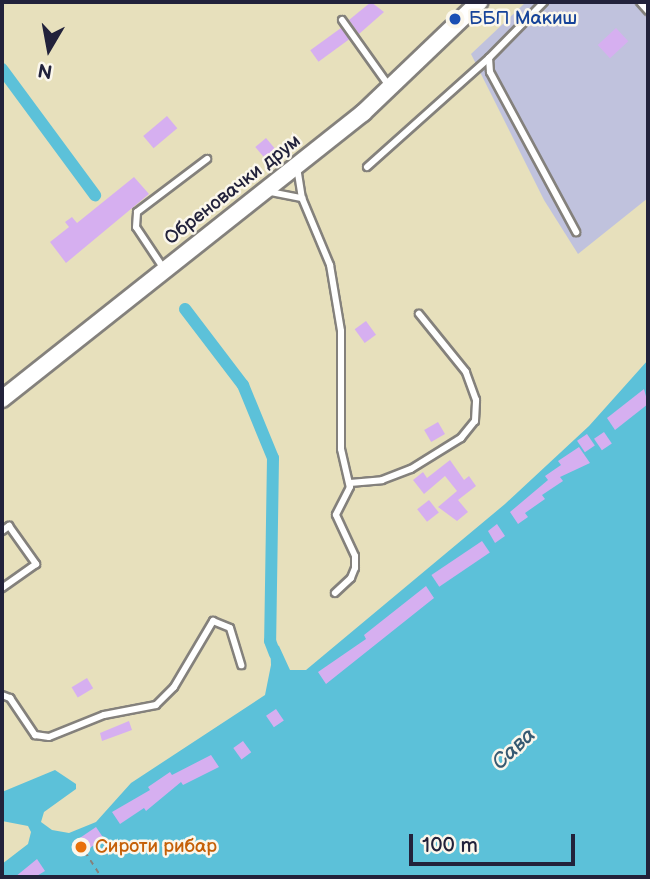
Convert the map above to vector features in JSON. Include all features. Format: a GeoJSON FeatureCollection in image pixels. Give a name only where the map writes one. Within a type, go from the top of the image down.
{"type":"FeatureCollection","features":[{"type":"Feature","properties":{"kind":"street","name":"Обреновачки друм"},"geometry":{"type":"LineString","coordinates":[[2,399],[265,191],[390,88],[479,2]]}},
{"type":"Feature","properties":{"kind":"lane"},"geometry":{"type":"LineString","coordinates":[[367,167],[489,58],[544,2]]}},
{"type":"Feature","properties":{"kind":"lane"},"geometry":{"type":"LineString","coordinates":[[640,2],[648,10]]}},
{"type":"Feature","properties":{"kind":"lane"},"geometry":{"type":"LineString","coordinates":[[342,20],[390,88]]}},
{"type":"Feature","properties":{"kind":"lane"},"geometry":{"type":"LineString","coordinates":[[489,58],[490,72],[576,232]]}},
{"type":"Feature","properties":{"kind":"lane"},"geometry":{"type":"LineString","coordinates":[[165,271],[136,227],[137,212],[207,159]]}},
{"type":"Feature","properties":{"kind":"lane"},"geometry":{"type":"LineString","coordinates":[[297,165],[302,198],[337,295],[343,397],[341,449],[350,483],[336,515],[355,556],[355,568],[351,578],[335,593]]}},
{"type":"Feature","properties":{"kind":"lane"},"geometry":{"type":"LineString","coordinates":[[265,191],[302,198]]}},
{"type":"Feature","properties":{"kind":"lane"},"geometry":{"type":"LineString","coordinates":[[350,483],[382,480],[411,469],[461,438],[475,421],[476,400],[466,372],[419,314]]}},
{"type":"Feature","properties":{"kind":"lane"},"geometry":{"type":"LineString","coordinates":[[2,531],[9,526],[36,564],[2,588]]}},
{"type":"Feature","properties":{"kind":"lane"},"geometry":{"type":"LineString","coordinates":[[2,695],[10,698],[35,735],[49,737],[104,715],[156,705],[174,687],[213,621],[230,628],[241,665]]}},
{"type":"Feature","properties":{"kind":"path"},"geometry":{"type":"LineString","coordinates":[[85,852],[101,877]]}},
{"type":"Feature","properties":{"kind":"shaded area"},"geometry":{"type":"Polygon","coordinates":[[[526,2],[648,2],[648,198],[578,254],[544,200],[471,54],[526,2]]]}},
{"type":"Feature","properties":{"kind":"water","name":"Сава"},"geometry":{"type":"Polygon","coordinates":[[[648,360],[648,877],[2,877],[2,864],[28,844],[31,832],[28,826],[2,821],[2,792],[55,770],[76,784],[76,789],[44,812],[41,822],[52,830],[69,833],[96,822],[131,783],[265,695],[271,665],[270,641],[279,646],[290,670],[306,670],[505,504],[589,426],[648,360]]]}},
{"type":"Feature","properties":{"kind":"building"},"geometry":{"type":"Polygon","coordinates":[[[371,2],[384,12],[359,34],[349,20],[371,2]]]}},
{"type":"Feature","properties":{"kind":"building"},"geometry":{"type":"Polygon","coordinates":[[[341,28],[349,39],[318,62],[310,50],[341,28]]]}},
{"type":"Feature","properties":{"kind":"building"},"geometry":{"type":"Polygon","coordinates":[[[616,28],[628,41],[610,58],[598,45],[616,28]]]}},
{"type":"Feature","properties":{"kind":"building"},"geometry":{"type":"Polygon","coordinates":[[[167,116],[177,128],[154,148],[143,136],[167,116]]]}},
{"type":"Feature","properties":{"kind":"building"},"geometry":{"type":"Polygon","coordinates":[[[266,138],[281,156],[270,165],[255,147],[266,138]]]}},
{"type":"Feature","properties":{"kind":"building"},"geometry":{"type":"Polygon","coordinates":[[[134,177],[149,194],[66,263],[50,242],[69,227],[65,222],[72,217],[77,223],[134,177]]]}},
{"type":"Feature","properties":{"kind":"building"},"geometry":{"type":"Polygon","coordinates":[[[366,321],[376,335],[365,343],[355,329],[366,321]]]}},
{"type":"Feature","properties":{"kind":"building"},"geometry":{"type":"Polygon","coordinates":[[[644,389],[648,404],[615,430],[607,418],[644,389]]]}},
{"type":"Feature","properties":{"kind":"building"},"geometry":{"type":"Polygon","coordinates":[[[438,422],[445,434],[431,442],[424,430],[438,422]]]}},
{"type":"Feature","properties":{"kind":"building"},"geometry":{"type":"Polygon","coordinates":[[[604,432],[612,444],[602,450],[594,439],[604,432]]]}},
{"type":"Feature","properties":{"kind":"building"},"geometry":{"type":"Polygon","coordinates":[[[587,434],[595,446],[585,452],[577,441],[587,434]]]}},
{"type":"Feature","properties":{"kind":"building"},"geometry":{"type":"Polygon","coordinates":[[[579,447],[590,463],[560,477],[563,481],[542,495],[545,499],[525,513],[528,517],[518,524],[510,512],[548,480],[545,476],[561,465],[558,461],[579,447]]]}},
{"type":"Feature","properties":{"kind":"building"},"geometry":{"type":"Polygon","coordinates":[[[450,460],[464,480],[469,476],[476,486],[458,500],[468,512],[457,521],[438,507],[457,491],[445,476],[424,494],[413,480],[423,472],[427,478],[450,460]]]}},
{"type":"Feature","properties":{"kind":"building"},"geometry":{"type":"Polygon","coordinates":[[[429,500],[439,513],[427,522],[417,509],[429,500]]]}},
{"type":"Feature","properties":{"kind":"building"},"geometry":{"type":"Polygon","coordinates":[[[497,524],[505,536],[495,543],[488,531],[497,524]]]}},
{"type":"Feature","properties":{"kind":"building"},"geometry":{"type":"Polygon","coordinates":[[[482,541],[490,553],[439,587],[431,575],[482,541]]]}},
{"type":"Feature","properties":{"kind":"building"},"geometry":{"type":"Polygon","coordinates":[[[426,586],[434,598],[326,684],[318,672],[366,639],[364,635],[426,586]]]}},
{"type":"Feature","properties":{"kind":"building"},"geometry":{"type":"Polygon","coordinates":[[[87,678],[93,688],[78,698],[72,687],[87,678]]]}},
{"type":"Feature","properties":{"kind":"building"},"geometry":{"type":"Polygon","coordinates":[[[276,709],[284,721],[274,727],[266,716],[276,709]]]}},
{"type":"Feature","properties":{"kind":"building"},"geometry":{"type":"Polygon","coordinates":[[[129,721],[132,730],[102,741],[100,733],[129,721]]]}},
{"type":"Feature","properties":{"kind":"building"},"geometry":{"type":"Polygon","coordinates":[[[243,741],[251,752],[242,759],[233,748],[243,741]]]}},
{"type":"Feature","properties":{"kind":"building"},"geometry":{"type":"Polygon","coordinates":[[[211,755],[219,767],[183,785],[181,782],[146,811],[144,808],[120,824],[112,812],[150,790],[148,787],[170,772],[172,775],[211,755]]]}},
{"type":"Feature","properties":{"kind":"building"},"geometry":{"type":"Polygon","coordinates":[[[96,827],[104,839],[80,855],[72,843],[96,827]]]}},
{"type":"Feature","properties":{"kind":"building"},"geometry":{"type":"Polygon","coordinates":[[[37,859],[45,871],[35,877],[15,877],[37,859]]]}},
{"type":"Feature","properties":{"kind":"waterway"},"geometry":{"type":"LineString","coordinates":[[2,69],[95,195]]}},
{"type":"Feature","properties":{"kind":"waterway"},"geometry":{"type":"LineString","coordinates":[[185,309],[243,385],[273,458],[270,641],[275,654]]}},
{"type":"Feature","properties":{"kind":"place","name":"ББП Макиш"},"geometry":{"type":"Point","coordinates":[455,19]}},
{"type":"Feature","properties":{"kind":"place","name":"Сироти рибар"},"geometry":{"type":"Point","coordinates":[81,847]}}]}
